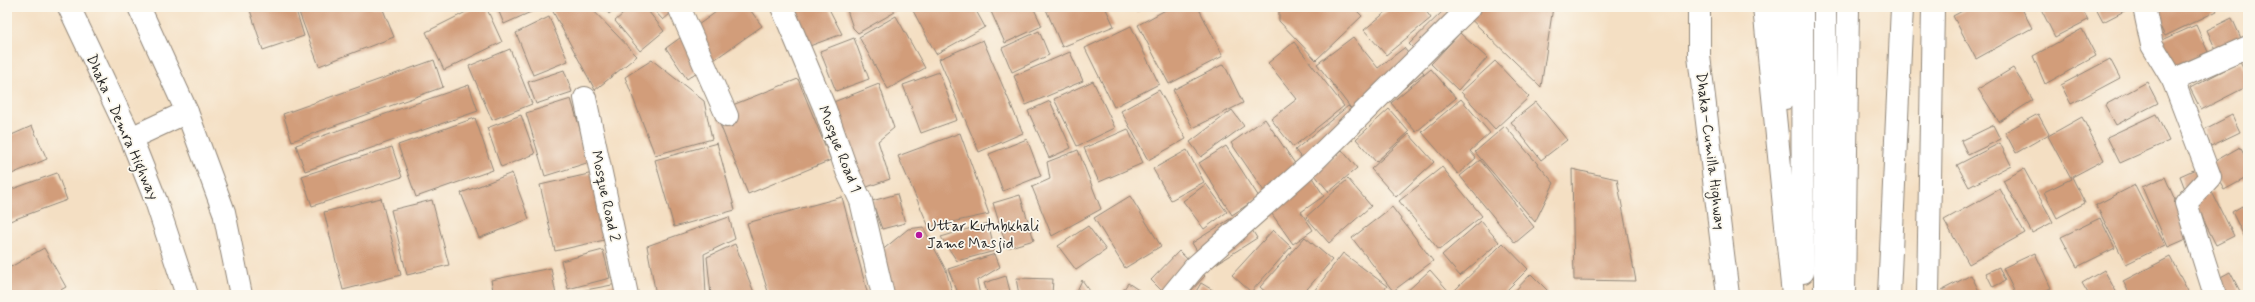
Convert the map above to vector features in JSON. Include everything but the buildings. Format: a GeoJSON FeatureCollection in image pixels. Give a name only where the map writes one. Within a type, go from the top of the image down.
{"type":"FeatureCollection","features":[{"type":"Feature","properties":{"kind":"main road","name":"Dhaka - Demra Highway"},"geometry":{"type":"LineString","coordinates":[[69,7],[131,138],[156,201],[187,295]]}},
{"type":"Feature","properties":{"kind":"main road"},"geometry":{"type":"LineString","coordinates":[[139,7],[187,112],[224,212],[241,295]]}},
{"type":"Feature","properties":{"kind":"main road"},"geometry":{"type":"LineString","coordinates":[[679,7],[727,116]]}},
{"type":"Feature","properties":{"kind":"main road","name":"Mosque Road 1"},"geometry":{"type":"LineString","coordinates":[[782,7],[825,109],[847,171],[861,201],[883,295]]}},
{"type":"Feature","properties":{"kind":"main road"},"geometry":{"type":"LineString","coordinates":[[1172,295],[1195,267],[1312,163],[1470,7]]}},
{"type":"Feature","properties":{"kind":"main road","name":"Dhaka–Cumilla Highway"},"geometry":{"type":"LineString","coordinates":[[1699,7],[1699,56],[1728,295]]}},
{"type":"Feature","properties":{"kind":"main road"},"geometry":{"type":"LineString","coordinates":[[1764,7],[1793,295]]}},
{"type":"Feature","properties":{"kind":"main road"},"geometry":{"type":"LineString","coordinates":[[1785,7],[1785,223]]}},
{"type":"Feature","properties":{"kind":"main road"},"geometry":{"type":"LineString","coordinates":[[1802,7],[1803,295]]}},
{"type":"Feature","properties":{"kind":"main road"},"geometry":{"type":"LineString","coordinates":[[1825,7],[1825,295]]}},
{"type":"Feature","properties":{"kind":"main road"},"geometry":{"type":"LineString","coordinates":[[1844,295],[1848,7]]}},
{"type":"Feature","properties":{"kind":"main road"},"geometry":{"type":"LineString","coordinates":[[1889,295],[1902,7]]}},
{"type":"Feature","properties":{"kind":"main road"},"geometry":{"type":"LineString","coordinates":[[1928,295],[1933,7]]}},
{"type":"Feature","properties":{"kind":"main road"},"geometry":{"type":"LineString","coordinates":[[2144,7],[2152,45],[2173,80],[2210,177],[2186,204],[2215,295]]}},
{"type":"Feature","properties":{"kind":"main road"},"geometry":{"type":"LineString","coordinates":[[2173,80],[2248,47]]}},
{"type":"Feature","properties":{"kind":"main road","name":"Mosque Road 2"},"geometry":{"type":"LineString","coordinates":[[585,98],[627,295]]}},
{"type":"Feature","properties":{"kind":"main road"},"geometry":{"type":"LineString","coordinates":[[131,138],[187,112]]}},
{"type":"Feature","properties":{"kind":"place","name":"Uttar Kutubkhali Jame Masjid"},"geometry":{"type":"Point","coordinates":[919,235]}}]}
